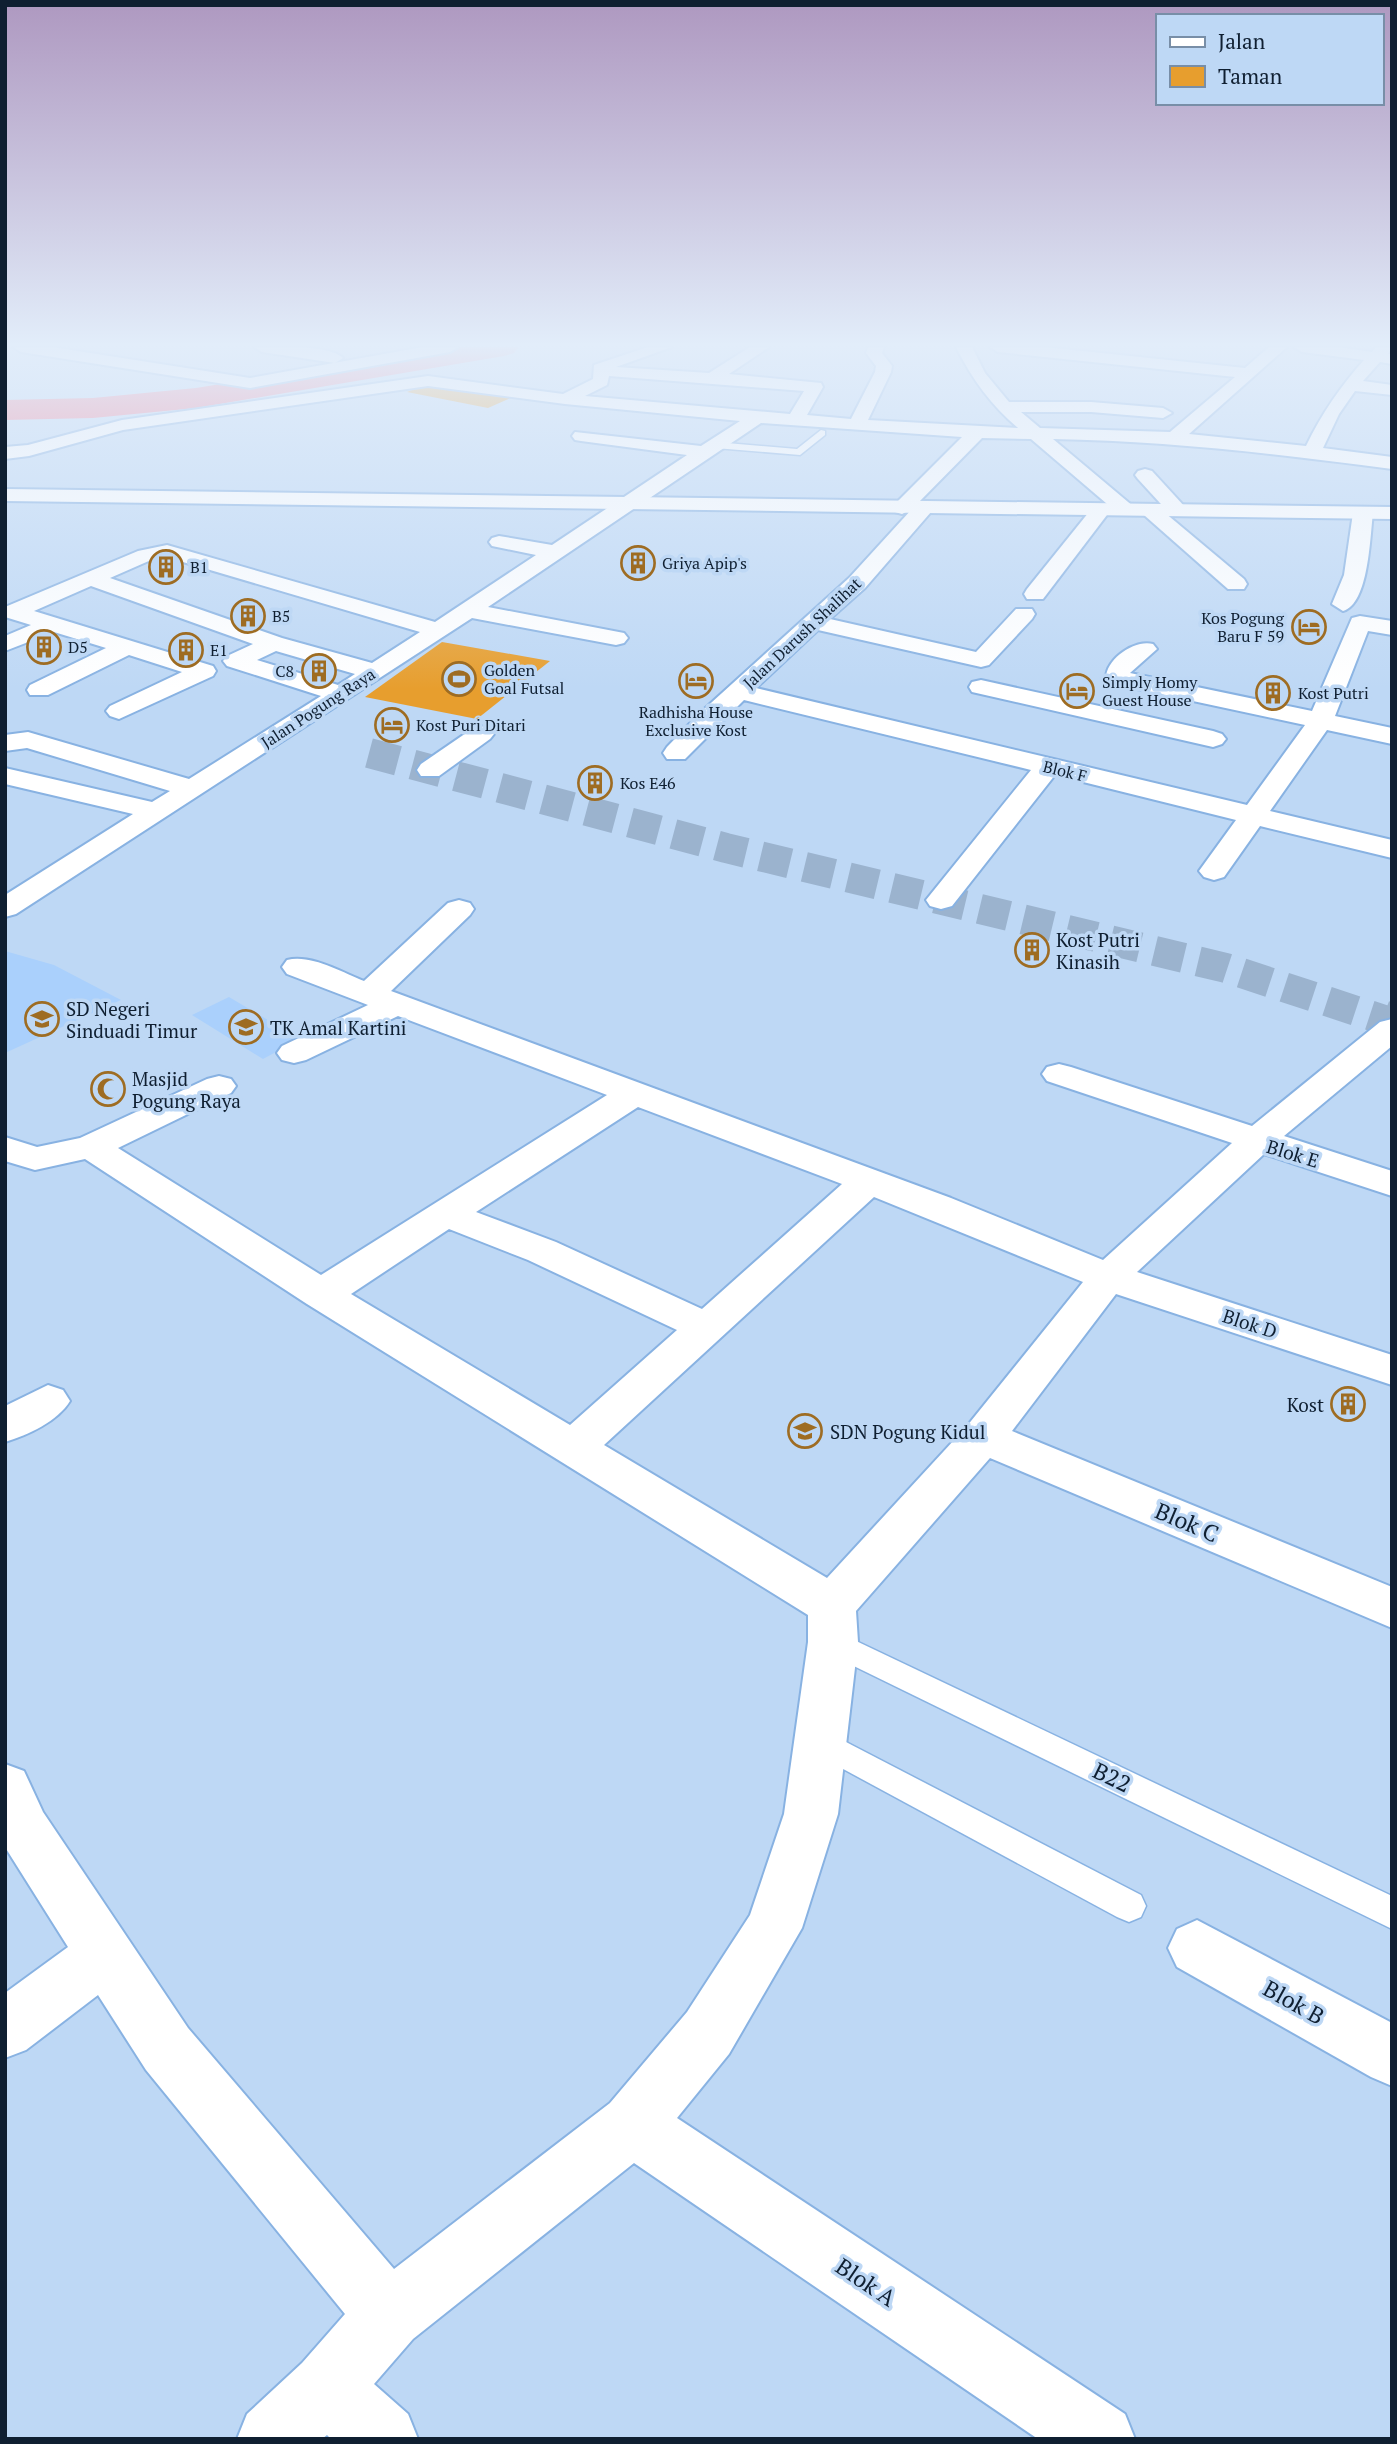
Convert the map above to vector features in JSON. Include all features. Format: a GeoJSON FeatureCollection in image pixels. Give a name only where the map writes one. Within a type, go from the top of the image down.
{"type":"FeatureCollection","features":[{"type":"Feature","properties":{"kind":"street","name":"Jalan Pogung Raya"},"geometry":{"type":"LineString","coordinates":[[5,908],[190,788],[375,673],[692,461]]}},
{"type":"Feature","properties":{"kind":"street"},"geometry":{"type":"LineString","coordinates":[[902,508],[949,461]]}},
{"type":"Feature","properties":{"kind":"street"},"geometry":{"type":"LineString","coordinates":[[1066,461],[1127,511]]}},
{"type":"Feature","properties":{"kind":"street"},"geometry":{"type":"LineString","coordinates":[[651,469],[676,472]]}},
{"type":"Feature","properties":{"kind":"street"},"geometry":{"type":"LineString","coordinates":[[1145,475],[1178,511]]}},
{"type":"Feature","properties":{"kind":"street"},"geometry":{"type":"LineString","coordinates":[[9,498],[1392,513]]}},
{"type":"Feature","properties":{"kind":"street","name":"Jalan Darush Shalihat"},"geometry":{"type":"LineString","coordinates":[[676,753],[857,583],[924,508]]}},
{"type":"Feature","properties":{"kind":"street"},"geometry":{"type":"LineString","coordinates":[[816,623],[981,660],[1030,604],[1100,510]]}},
{"type":"Feature","properties":{"kind":"street"},"geometry":{"type":"LineString","coordinates":[[1151,511],[1236,584]]}},
{"type":"Feature","properties":{"kind":"street"},"geometry":{"type":"LineString","coordinates":[[1343,604],[1355,575],[1363,513]]}},
{"type":"Feature","properties":{"kind":"street"},"geometry":{"type":"LineString","coordinates":[[499,542],[557,552]]}},
{"type":"Feature","properties":{"kind":"street"},"geometry":{"type":"LineString","coordinates":[[119,711],[204,671],[12,611],[145,555],[174,552],[438,630]]}},
{"type":"Feature","properties":{"kind":"street"},"geometry":{"type":"LineString","coordinates":[[91,579],[209,618],[274,643],[375,673]]}},
{"type":"Feature","properties":{"kind":"street"},"geometry":{"type":"LineString","coordinates":[[468,610],[615,638]]}},
{"type":"Feature","properties":{"kind":"street"},"geometry":{"type":"LineString","coordinates":[[1214,871],[1320,722],[1360,623],[1392,628]]}},
{"type":"Feature","properties":{"kind":"street"},"geometry":{"type":"LineString","coordinates":[[5,645],[54,624]]}},
{"type":"Feature","properties":{"kind":"street"},"geometry":{"type":"LineString","coordinates":[[274,643],[235,661],[341,694]]}},
{"type":"Feature","properties":{"kind":"street"},"geometry":{"type":"LineString","coordinates":[[39,690],[130,646]]}},
{"type":"Feature","properties":{"kind":"street"},"geometry":{"type":"LineString","coordinates":[[1145,649],[1118,669],[1118,678],[1392,736]]}},
{"type":"Feature","properties":{"kind":"street"},"geometry":{"type":"LineString","coordinates":[[981,687],[1013,726],[1213,739]]}},
{"type":"Feature","properties":{"kind":"street","name":"Blok F"},"geometry":{"type":"LineString","coordinates":[[739,691],[1013,726],[1048,766],[1175,798],[1256,814],[1392,849]]}},
{"type":"Feature","properties":{"kind":"street"},"geometry":{"type":"LineString","coordinates":[[430,771],[481,734]]}},
{"type":"Feature","properties":{"kind":"street"},"geometry":{"type":"LineString","coordinates":[[5,743],[28,740],[190,788]]}},
{"type":"Feature","properties":{"kind":"street"},"geometry":{"type":"LineString","coordinates":[[942,900],[1048,766]]}},
{"type":"Feature","properties":{"kind":"street"},"geometry":{"type":"LineString","coordinates":[[5,776],[154,811]]}},
{"type":"Feature","properties":{"kind":"street"},"geometry":{"type":"LineString","coordinates":[[294,1053],[382,999],[459,909]]}},
{"type":"Feature","properties":{"kind":"street","name":"Blok D"},"geometry":{"type":"LineString","coordinates":[[298,967],[869,1181],[1108,1277],[1392,1370]]}},
{"type":"Feature","properties":{"kind":"street","name":"Blok E"},"geometry":{"type":"LineString","coordinates":[[1256,1141],[1385,1044]]}},
{"type":"Feature","properties":{"kind":"street"},"geometry":{"type":"LineString","coordinates":[[272,2439],[326,2387],[388,2315],[632,2125],[708,2033],[774,1928],[811,1814],[832,1624],[1108,1277],[1256,1141],[1059,1074]]}},
{"type":"Feature","properties":{"kind":"street"},"geometry":{"type":"LineString","coordinates":[[5,1147],[35,1159],[91,1147],[219,1086]]}},
{"type":"Feature","properties":{"kind":"street"},"geometry":{"type":"LineString","coordinates":[[321,1294],[635,1093]]}},
{"type":"Feature","properties":{"kind":"street","name":"Blok E"},"geometry":{"type":"LineString","coordinates":[[1256,1141],[1392,1184]]}},
{"type":"Feature","properties":{"kind":"street"},"geometry":{"type":"LineString","coordinates":[[91,1147],[321,1294],[573,1447],[832,1624]]}},
{"type":"Feature","properties":{"kind":"street"},"geometry":{"type":"LineString","coordinates":[[573,1447],[869,1181]]}},
{"type":"Feature","properties":{"kind":"street"},"geometry":{"type":"LineString","coordinates":[[446,1214],[542,1251],[708,1328]]}},
{"type":"Feature","properties":{"kind":"street"},"geometry":{"type":"LineString","coordinates":[[5,1426],[48,1401]]}},
{"type":"Feature","properties":{"kind":"street","name":"Blok C"},"geometry":{"type":"LineString","coordinates":[[983,1437],[1392,1608]]}},
{"type":"Feature","properties":{"kind":"street"},"geometry":{"type":"LineString","coordinates":[[5,1787],[24,1829],[167,2049],[388,2315]]}},
{"type":"Feature","properties":{"kind":"street","name":"Blok B"},"geometry":{"type":"LineString","coordinates":[[1197,1948],[1392,2056]]}},
{"type":"Feature","properties":{"kind":"street"},"geometry":{"type":"LineString","coordinates":[[5,2029],[105,1955]]}},
{"type":"Feature","properties":{"kind":"street","name":"Blok A"},"geometry":{"type":"LineString","coordinates":[[632,2125],[1100,2439]]}},
{"type":"Feature","properties":{"kind":"street"},"geometry":{"type":"LineString","coordinates":[[326,2387],[383,2439]]}},
{"type":"Feature","properties":{"kind":"lane","name":"B22"},"geometry":{"type":"LineString","coordinates":[[832,1624],[1392,1913]]}},
{"type":"Feature","properties":{"kind":"lane"},"geometry":{"type":"LineString","coordinates":[[819,1741],[1129,1906]]}},
{"type":"Feature","properties":{"kind":"shaded area","name":"SD Negeri Sinduadi Timur"},"geometry":{"type":"Polygon","coordinates":[[[5,951],[54,965],[121,1000],[5,1053],[5,951]]]}},
{"type":"Feature","properties":{"kind":"shaded area","name":"TK Amal Kartini"},"geometry":{"type":"Polygon","coordinates":[[[229,997],[300,1039],[263,1059],[192,1015],[229,997]]]}},
{"type":"Feature","properties":{"kind":"green space","name":"Golden Goal Futsal"},"geometry":{"type":"Polygon","coordinates":[[[442,642],[550,661],[477,719],[365,697],[442,642]]]}},
{"type":"Feature","properties":{"kind":"tunnel"},"geometry":{"type":"LineString","coordinates":[[369,753],[726,848],[1226,968],[1387,1021]]}},
{"type":"Feature","properties":{"kind":"tunnel"},"geometry":{"type":"LineString","coordinates":[[1382,1019],[1387,1021]]}},
{"type":"Feature","properties":{"kind":"tunnel"},"geometry":{"type":"LineString","coordinates":[[1387,1021],[1392,1023]]}},
{"type":"Feature","properties":{"kind":"place","name":"Griya Apip's"},"geometry":{"type":"Point","coordinates":[638,563]}},
{"type":"Feature","properties":{"kind":"place","name":"B1"},"geometry":{"type":"Point","coordinates":[166,567]}},
{"type":"Feature","properties":{"kind":"place","name":"B5"},"geometry":{"type":"Point","coordinates":[248,616]}},
{"type":"Feature","properties":{"kind":"place","name":"Kos Pogung Baru F 59"},"geometry":{"type":"Point","coordinates":[1309,627]}},
{"type":"Feature","properties":{"kind":"place","name":"D5"},"geometry":{"type":"Point","coordinates":[44,647]}},
{"type":"Feature","properties":{"kind":"place","name":"E1"},"geometry":{"type":"Point","coordinates":[186,650]}},
{"type":"Feature","properties":{"kind":"place","name":"C8"},"geometry":{"type":"Point","coordinates":[319,671]}},
{"type":"Feature","properties":{"kind":"place","name":"Golden Goal Futsal"},"geometry":{"type":"Point","coordinates":[459,679]}},
{"type":"Feature","properties":{"kind":"place","name":"Radhisha House Exclusive Kost"},"geometry":{"type":"Point","coordinates":[696,681]}},
{"type":"Feature","properties":{"kind":"place","name":"Simply Homy Guest House"},"geometry":{"type":"Point","coordinates":[1077,691]}},
{"type":"Feature","properties":{"kind":"place","name":"Kost Putri"},"geometry":{"type":"Point","coordinates":[1273,693]}},
{"type":"Feature","properties":{"kind":"place","name":"Kost Puri Ditari"},"geometry":{"type":"Point","coordinates":[392,725]}},
{"type":"Feature","properties":{"kind":"place","name":"Kos E46"},"geometry":{"type":"Point","coordinates":[595,783]}},
{"type":"Feature","properties":{"kind":"place","name":"Kost Putri Kinasih"},"geometry":{"type":"Point","coordinates":[1032,950]}},
{"type":"Feature","properties":{"kind":"place","name":"SD Negeri Sinduadi Timur"},"geometry":{"type":"Point","coordinates":[42,1019]}},
{"type":"Feature","properties":{"kind":"place","name":"TK Amal Kartini"},"geometry":{"type":"Point","coordinates":[246,1027]}},
{"type":"Feature","properties":{"kind":"place","name":"Masjid Pogung Raya"},"geometry":{"type":"Point","coordinates":[108,1089]}},
{"type":"Feature","properties":{"kind":"place","name":"Kost"},"geometry":{"type":"Point","coordinates":[1348,1404]}},
{"type":"Feature","properties":{"kind":"place","name":"SDN Pogung Kidul"},"geometry":{"type":"Point","coordinates":[805,1431]}}]}
